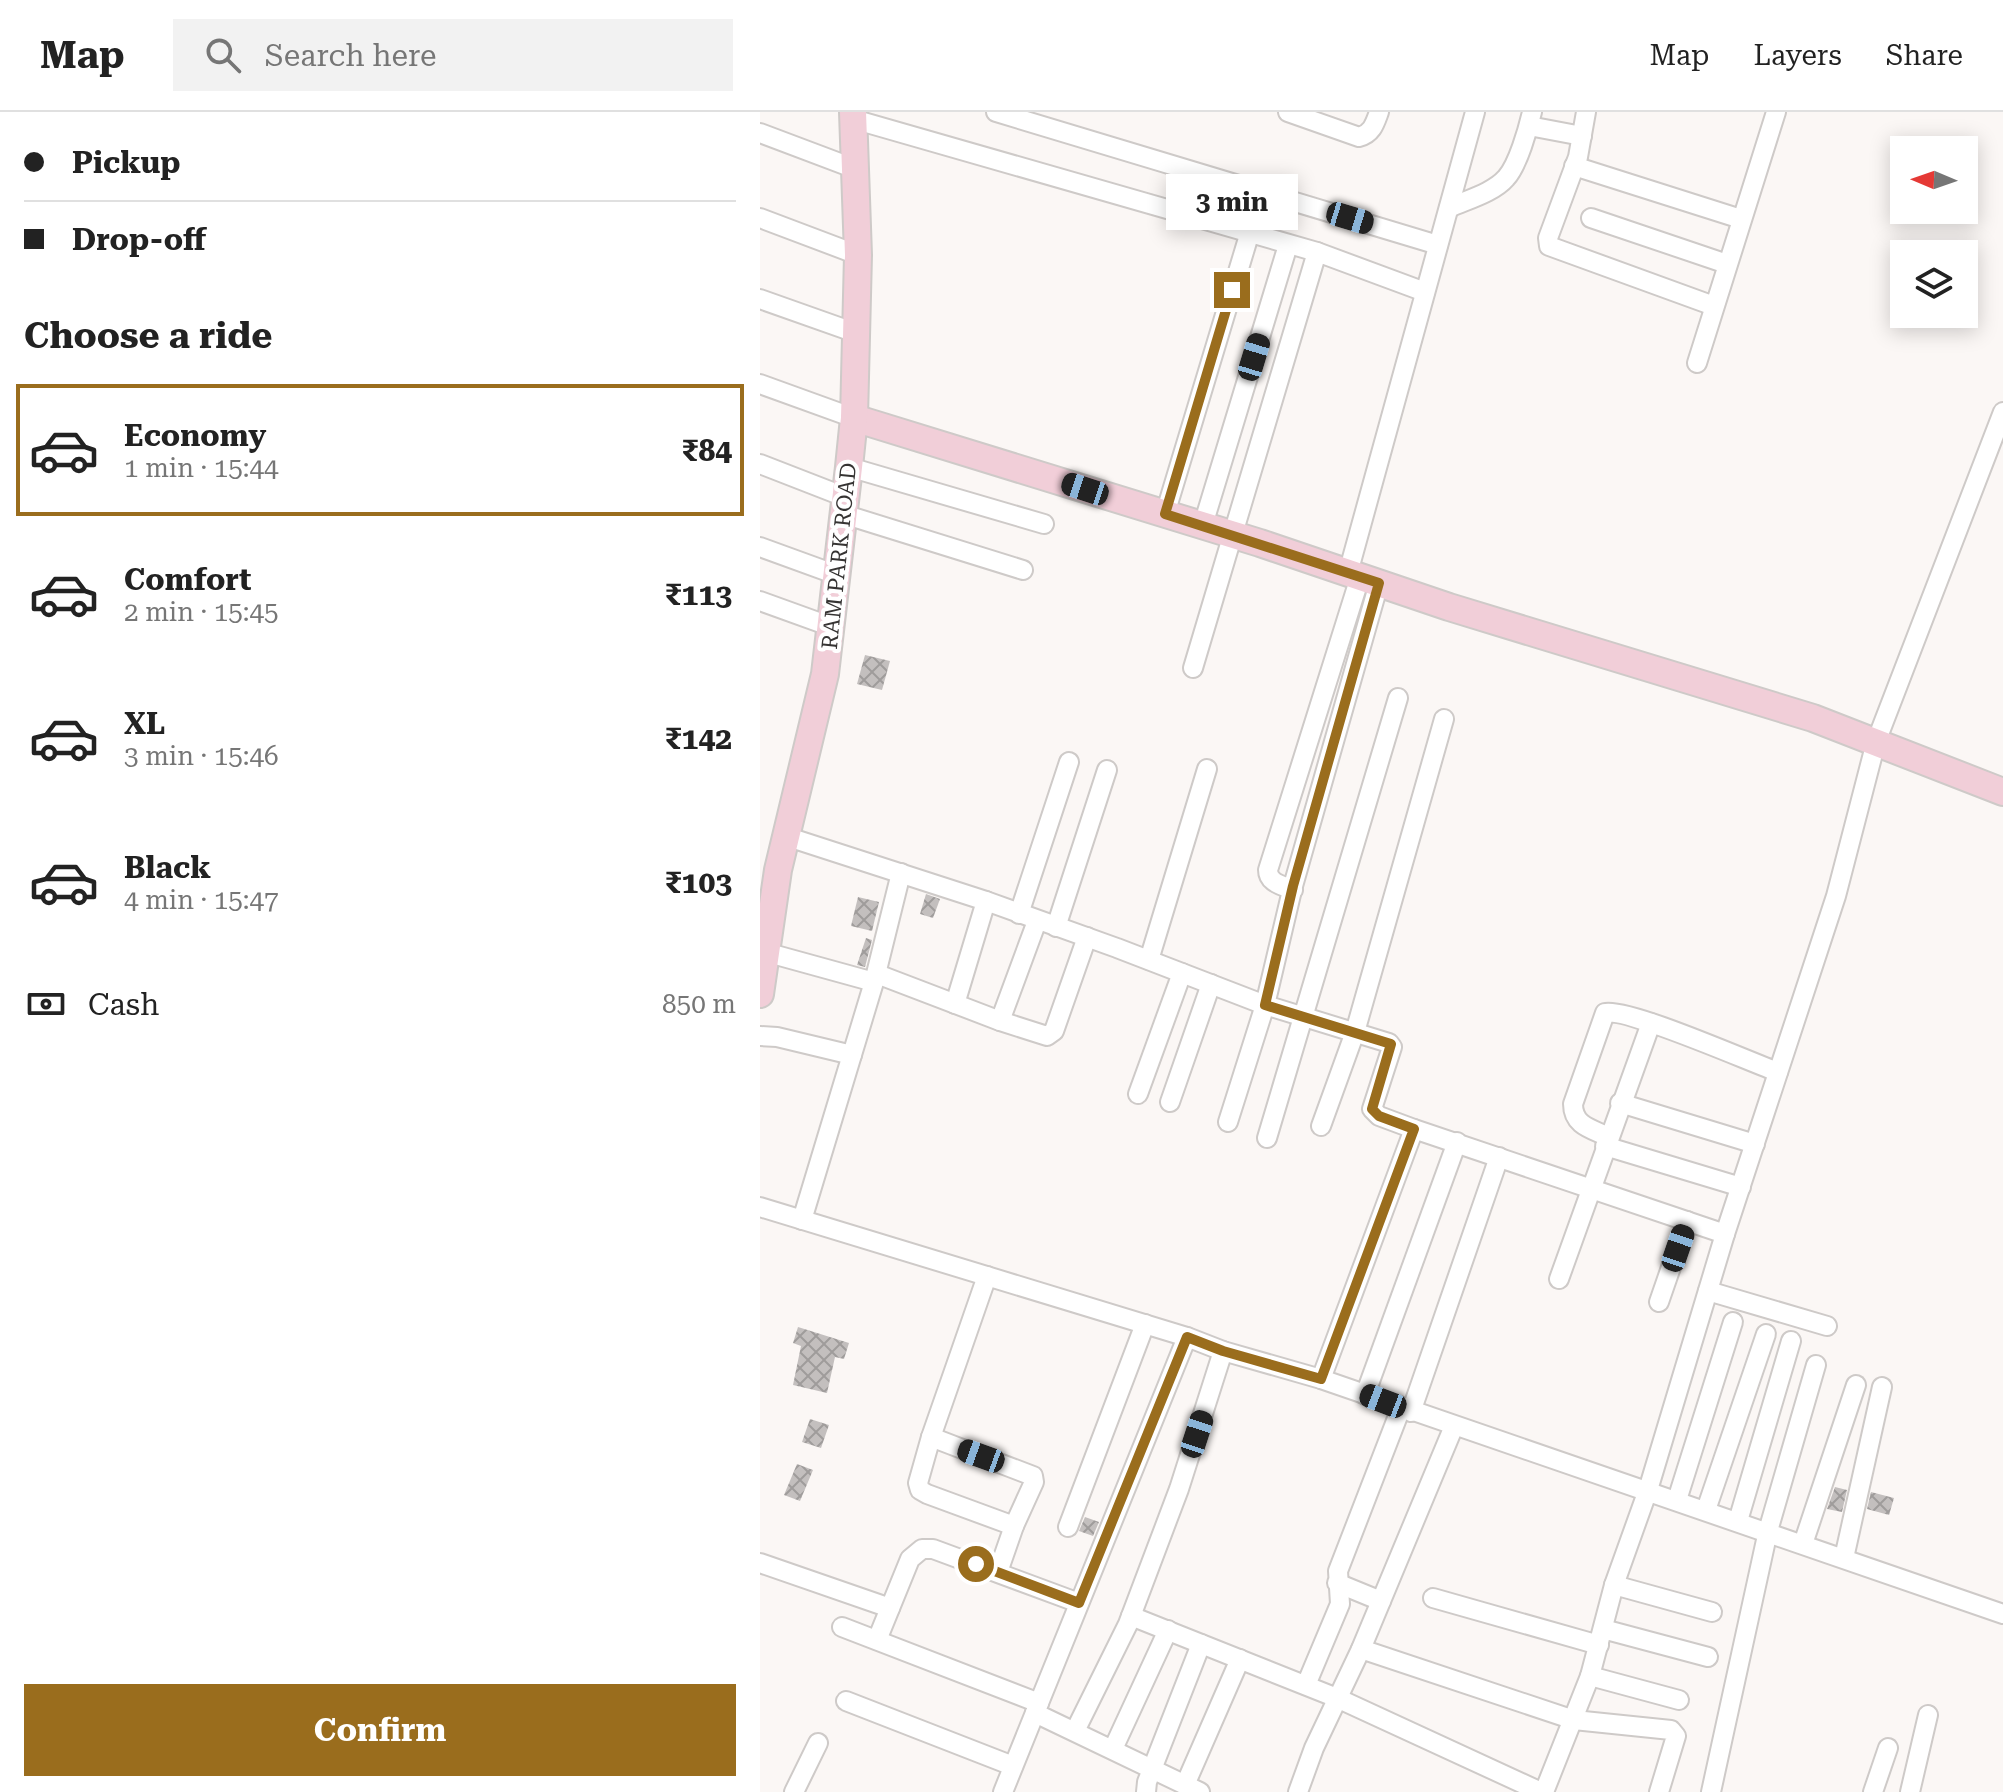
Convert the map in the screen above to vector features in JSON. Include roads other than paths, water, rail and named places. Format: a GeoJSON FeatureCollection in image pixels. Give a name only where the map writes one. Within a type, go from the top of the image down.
{"type":"FeatureCollection","features":[{"type":"Feature","properties":{"kind":"street"},"geometry":{"type":"LineString","coordinates":[[996,112],[1438,245]]}},
{"type":"Feature","properties":{"kind":"street"},"geometry":{"type":"LineString","coordinates":[[1289,112],[1359,137],[1371,130],[1379,112]]}},
{"type":"Feature","properties":{"kind":"street"},"geometry":{"type":"LineString","coordinates":[[1228,1122],[1265,1005],[1425,292],[1475,112]]}},
{"type":"Feature","properties":{"kind":"street"},"geometry":{"type":"LineString","coordinates":[[1586,112],[1574,166],[1548,238],[1549,246],[1714,306]]}},
{"type":"Feature","properties":{"kind":"street"},"geometry":{"type":"LineString","coordinates":[[1697,363],[1776,112]]}},
{"type":"Feature","properties":{"kind":"street"},"geometry":{"type":"LineString","coordinates":[[853,116],[1317,252],[1425,292]]}},
{"type":"Feature","properties":{"kind":"street","name":"RAM PARK ROAD"},"geometry":{"type":"LineString","coordinates":[[760,994],[764,936],[825,674],[849,467],[854,418],[858,255],[853,116]]}},
{"type":"Feature","properties":{"kind":"street"},"geometry":{"type":"LineString","coordinates":[[1449,208],[1505,179],[1530,119],[1582,136]]}},
{"type":"Feature","properties":{"kind":"street"},"geometry":{"type":"LineString","coordinates":[[760,133],[853,168]]}},
{"type":"Feature","properties":{"kind":"street"},"geometry":{"type":"LineString","coordinates":[[1574,166],[1741,219]]}},
{"type":"Feature","properties":{"kind":"street"},"geometry":{"type":"LineString","coordinates":[[1165,514],[1262,192]]}},
{"type":"Feature","properties":{"kind":"street"},"geometry":{"type":"LineString","coordinates":[[760,218],[858,255]]}},
{"type":"Feature","properties":{"kind":"street"},"geometry":{"type":"LineString","coordinates":[[1591,218],[1727,264]]}},
{"type":"Feature","properties":{"kind":"street"},"geometry":{"type":"LineString","coordinates":[[1203,525],[1288,245]]}},
{"type":"Feature","properties":{"kind":"street"},"geometry":{"type":"LineString","coordinates":[[1193,668],[1317,252]]}},
{"type":"Feature","properties":{"kind":"street"},"geometry":{"type":"LineString","coordinates":[[760,299],[856,333]]}},
{"type":"Feature","properties":{"kind":"street"},"geometry":{"type":"LineString","coordinates":[[760,384],[854,418],[1203,525],[1621,661],[1813,718],[2003,792]]}},
{"type":"Feature","properties":{"kind":"street"},"geometry":{"type":"LineString","coordinates":[[1131,1616],[1337,1698],[1543,1792],[1590,1676],[1614,1585],[1648,1490],[1725,1234],[1836,896],[1876,742],[2003,412]]}},
{"type":"Feature","properties":{"kind":"street"},"geometry":{"type":"LineString","coordinates":[[760,464],[844,505],[1023,570]]}},
{"type":"Feature","properties":{"kind":"street"},"geometry":{"type":"LineString","coordinates":[[849,467],[1044,524]]}},
{"type":"Feature","properties":{"kind":"street"},"geometry":{"type":"LineString","coordinates":[[760,547],[837,575]]}},
{"type":"Feature","properties":{"kind":"street"},"geometry":{"type":"LineString","coordinates":[[1293,890],[1269,878],[1268,870],[1362,578]]}},
{"type":"Feature","properties":{"kind":"street"},"geometry":{"type":"LineString","coordinates":[[760,601],[832,627]]}},
{"type":"Feature","properties":{"kind":"street"},"geometry":{"type":"LineString","coordinates":[[1267,1138],[1398,698]]}},
{"type":"Feature","properties":{"kind":"street"},"geometry":{"type":"LineString","coordinates":[[1321,1126],[1355,1032],[1444,719]]}},
{"type":"Feature","properties":{"kind":"street"},"geometry":{"type":"LineString","coordinates":[[1019,914],[1069,762]]}},
{"type":"Feature","properties":{"kind":"street"},"geometry":{"type":"LineString","coordinates":[[1149,960],[1207,769]]}},
{"type":"Feature","properties":{"kind":"street"},"geometry":{"type":"LineString","coordinates":[[1056,927],[1107,770]]}},
{"type":"Feature","properties":{"kind":"street"},"geometry":{"type":"LineString","coordinates":[[785,836],[986,901],[1265,1005],[1391,1044],[1372,1109],[1375,1114],[1725,1234]]}},
{"type":"Feature","properties":{"kind":"street"},"geometry":{"type":"LineString","coordinates":[[802,1220],[875,978],[901,873]]}},
{"type":"Feature","properties":{"kind":"street"},"geometry":{"type":"LineString","coordinates":[[955,1004],[986,901]]}},
{"type":"Feature","properties":{"kind":"street"},"geometry":{"type":"LineString","coordinates":[[1000,1021],[1037,921]]}},
{"type":"Feature","properties":{"kind":"street"},"geometry":{"type":"LineString","coordinates":[[764,936],[1043,1036],[1050,1034],[1087,937]]}},
{"type":"Feature","properties":{"kind":"street"},"geometry":{"type":"LineString","coordinates":[[1138,1094],[1182,973]]}},
{"type":"Feature","properties":{"kind":"street"},"geometry":{"type":"LineString","coordinates":[[1170,1102],[1211,984]]}},
{"type":"Feature","properties":{"kind":"street"},"geometry":{"type":"LineString","coordinates":[[1741,1187],[1607,1141],[1581,1125],[1573,1112],[1573,1104],[1602,1017],[1615,1011],[1778,1072]]}},
{"type":"Feature","properties":{"kind":"street"},"geometry":{"type":"LineString","coordinates":[[1559,1279],[1651,1023]]}},
{"type":"Feature","properties":{"kind":"street"},"geometry":{"type":"LineString","coordinates":[[760,1036],[777,1037],[852,1055]]}},
{"type":"Feature","properties":{"kind":"street"},"geometry":{"type":"LineString","coordinates":[[1620,1103],[1755,1144]]}},
{"type":"Feature","properties":{"kind":"street"},"geometry":{"type":"LineString","coordinates":[[1321,1379],[1414,1129]]}},
{"type":"Feature","properties":{"kind":"street"},"geometry":{"type":"LineString","coordinates":[[1365,1395],[1457,1142]]}},
{"type":"Feature","properties":{"kind":"street"},"geometry":{"type":"LineString","coordinates":[[1306,1685],[1340,1604],[1338,1571],[1406,1410],[1499,1157]]}},
{"type":"Feature","properties":{"kind":"street"},"geometry":{"type":"LineString","coordinates":[[760,1207],[1321,1379],[2003,1614]]}},
{"type":"Feature","properties":{"kind":"street"},"geometry":{"type":"LineString","coordinates":[[1659,1302],[1687,1221]]}},
{"type":"Feature","properties":{"kind":"street"},"geometry":{"type":"LineString","coordinates":[[987,1276],[919,1474],[920,1490],[1014,1526]]}},
{"type":"Feature","properties":{"kind":"street"},"geometry":{"type":"LineString","coordinates":[[1708,1291],[1827,1326]]}},
{"type":"Feature","properties":{"kind":"street"},"geometry":{"type":"LineString","coordinates":[[1677,1500],[1733,1322]]}},
{"type":"Feature","properties":{"kind":"street"},"geometry":{"type":"LineString","coordinates":[[1068,1527],[1145,1324]]}},
{"type":"Feature","properties":{"kind":"street"},"geometry":{"type":"LineString","coordinates":[[1706,1510],[1766,1334]]}},
{"type":"Feature","properties":{"kind":"street"},"geometry":{"type":"LineString","coordinates":[[1009,1790],[1013,1766],[1187,1337]]}},
{"type":"Feature","properties":{"kind":"street"},"geometry":{"type":"LineString","coordinates":[[1738,1521],[1791,1341]]}},
{"type":"Feature","properties":{"kind":"street"},"geometry":{"type":"LineString","coordinates":[[1075,1731],[1131,1616],[1179,1489],[1223,1351]]}},
{"type":"Feature","properties":{"kind":"street"},"geometry":{"type":"LineString","coordinates":[[1711,1792],[1768,1531],[1816,1365]]}},
{"type":"Feature","properties":{"kind":"street"},"geometry":{"type":"LineString","coordinates":[[1803,1544],[1856,1385]]}},
{"type":"Feature","properties":{"kind":"street"},"geometry":{"type":"LineString","coordinates":[[1844,1558],[1882,1387]]}},
{"type":"Feature","properties":{"kind":"street"},"geometry":{"type":"LineString","coordinates":[[1298,1792],[1314,1748],[1361,1649],[1454,1426]]}},
{"type":"Feature","properties":{"kind":"street"},"geometry":{"type":"LineString","coordinates":[[931,1437],[1033,1476],[1034,1482],[998,1572]]}},
{"type":"Feature","properties":{"kind":"street"},"geometry":{"type":"LineString","coordinates":[[877,1640],[910,1559],[922,1549],[933,1549],[1079,1603]]}},
{"type":"Feature","properties":{"kind":"street"},"geometry":{"type":"LineString","coordinates":[[760,1563],[890,1608]]}},
{"type":"Feature","properties":{"kind":"street"},"geometry":{"type":"LineString","coordinates":[[1337,1583],[1381,1601]]}},
{"type":"Feature","properties":{"kind":"street"},"geometry":{"type":"LineString","coordinates":[[1614,1585],[1712,1612]]}},
{"type":"Feature","properties":{"kind":"street"},"geometry":{"type":"LineString","coordinates":[[1433,1598],[1601,1637],[1708,1657]]}},
{"type":"Feature","properties":{"kind":"street"},"geometry":{"type":"LineString","coordinates":[[842,1627],[1037,1708],[1075,1731],[1192,1788],[1240,1659]]}},
{"type":"Feature","properties":{"kind":"street"},"geometry":{"type":"LineString","coordinates":[[1113,1749],[1168,1630]]}},
{"type":"Feature","properties":{"kind":"street"},"geometry":{"type":"LineString","coordinates":[[1146,1792],[1152,1768],[1201,1644]]}},
{"type":"Feature","properties":{"kind":"street"},"geometry":{"type":"LineString","coordinates":[[1361,1649],[1574,1720],[1667,1729],[1675,1733],[1659,1792]]}},
{"type":"Feature","properties":{"kind":"street"},"geometry":{"type":"LineString","coordinates":[[1590,1676],[1679,1700]]}},
{"type":"Feature","properties":{"kind":"street"},"geometry":{"type":"LineString","coordinates":[[846,1701],[1013,1766]]}},
{"type":"Feature","properties":{"kind":"street"},"geometry":{"type":"LineString","coordinates":[[1910,1792],[1928,1715]]}},
{"type":"Feature","properties":{"kind":"street"},"geometry":{"type":"LineString","coordinates":[[794,1792],[818,1743]]}},
{"type":"Feature","properties":{"kind":"street"},"geometry":{"type":"LineString","coordinates":[[1873,1792],[1888,1748]]}}]}
